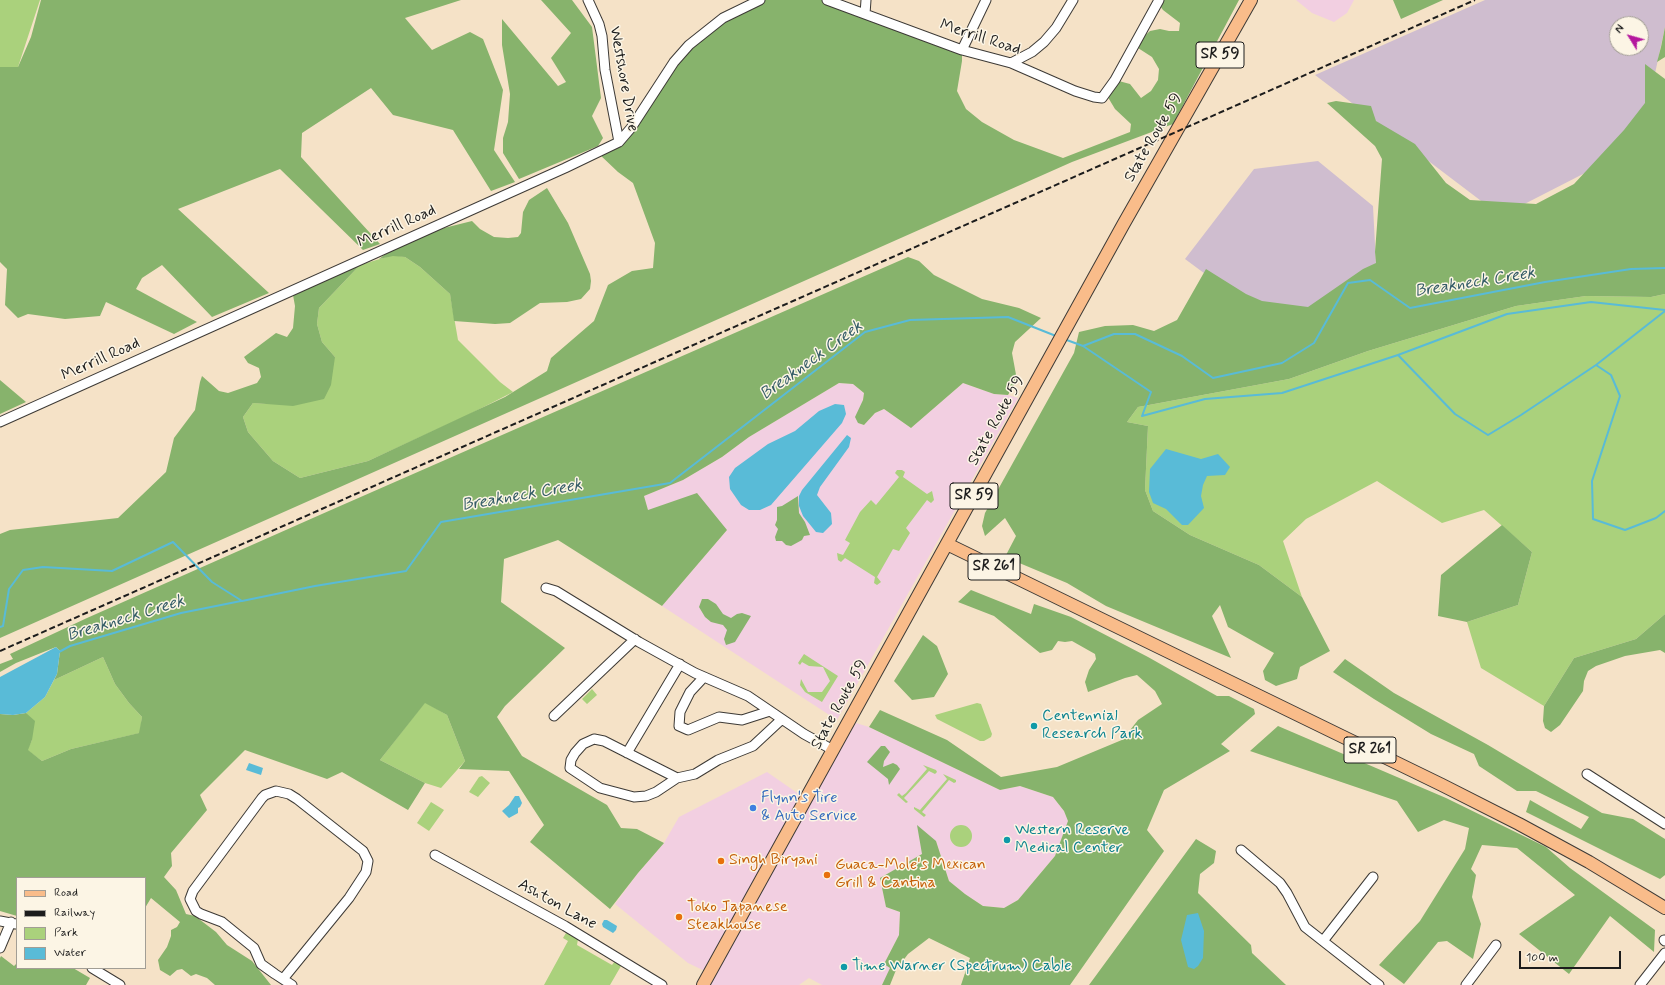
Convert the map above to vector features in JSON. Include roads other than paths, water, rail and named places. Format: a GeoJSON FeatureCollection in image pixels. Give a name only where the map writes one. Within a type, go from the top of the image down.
{"type":"FeatureCollection","features":[{"type":"Feature","properties":{"kind":"main road","name":"State Route 59"},"geometry":{"type":"LineString","coordinates":[[703,985],[1082,300],[1251,0]]}},
{"type":"Feature","properties":{"kind":"main road","name":"SR 261"},"geometry":{"type":"LineString","coordinates":[[947,544],[1519,824],[1589,862],[1665,908]]}},
{"type":"Feature","properties":{"kind":"street","name":"Westshore Drive"},"geometry":{"type":"LineString","coordinates":[[588,0],[599,24],[602,36],[605,70],[619,142]]}},
{"type":"Feature","properties":{"kind":"street","name":"Merrill Road"},"geometry":{"type":"LineString","coordinates":[[0,422],[565,168],[619,142],[631,128],[674,62],[689,45],[723,18],[760,0]]}},
{"type":"Feature","properties":{"kind":"street","name":"Merrill Road"},"geometry":{"type":"LineString","coordinates":[[827,0],[962,50],[1010,63],[1094,97],[1102,98],[1115,80],[1159,0]]}},
{"type":"Feature","properties":{"kind":"street"},"geometry":{"type":"LineString","coordinates":[[865,14],[866,0]]}},
{"type":"Feature","properties":{"kind":"street"},"geometry":{"type":"LineString","coordinates":[[962,50],[986,0]]}},
{"type":"Feature","properties":{"kind":"street"},"geometry":{"type":"LineString","coordinates":[[1010,63],[1032,52],[1044,42],[1056,28],[1073,0]]}},
{"type":"Feature","properties":{"kind":"street"},"geometry":{"type":"LineString","coordinates":[[546,588],[556,591],[635,639],[704,677],[748,696],[833,750]]}},
{"type":"Feature","properties":{"kind":"street"},"geometry":{"type":"LineString","coordinates":[[554,716],[635,639]]}},
{"type":"Feature","properties":{"kind":"street"},"geometry":{"type":"LineString","coordinates":[[627,753],[680,664]]}},
{"type":"Feature","properties":{"kind":"street"},"geometry":{"type":"LineString","coordinates":[[704,677],[690,692],[680,712],[679,726],[688,730],[720,716],[742,720],[770,711]]}},
{"type":"Feature","properties":{"kind":"street"},"geometry":{"type":"LineString","coordinates":[[677,778],[604,741],[594,739],[583,744],[571,760],[570,768],[600,788],[634,797],[646,796],[656,792],[677,778],[695,774],[718,760],[753,746],[782,719]]}},
{"type":"Feature","properties":{"kind":"street"},"geometry":{"type":"LineString","coordinates":[[1587,774],[1665,824]]}},
{"type":"Feature","properties":{"kind":"street"},"geometry":{"type":"LineString","coordinates":[[283,979],[349,898],[366,872],[368,861],[363,851],[297,799],[288,794],[276,791],[265,794],[193,891],[190,898],[196,911],[222,922],[254,948],[261,964],[283,979],[292,985]]}},
{"type":"Feature","properties":{"kind":"street"},"geometry":{"type":"LineString","coordinates":[[1241,850],[1280,883],[1305,926],[1379,985]]}},
{"type":"Feature","properties":{"kind":"street","name":"Ashton Lane"},"geometry":{"type":"LineString","coordinates":[[435,855],[565,926],[662,985]]}},
{"type":"Feature","properties":{"kind":"street"},"geometry":{"type":"LineString","coordinates":[[1323,941],[1373,877]]}},
{"type":"Feature","properties":{"kind":"street"},"geometry":{"type":"LineString","coordinates":[[0,922],[14,923],[0,948]]}},
{"type":"Feature","properties":{"kind":"street"},"geometry":{"type":"LineString","coordinates":[[1466,985],[1496,945]]}},
{"type":"Feature","properties":{"kind":"street"},"geometry":{"type":"LineString","coordinates":[[1640,985],[1665,953]]}},
{"type":"Feature","properties":{"kind":"street"},"geometry":{"type":"LineString","coordinates":[[94,969],[120,985]]}},
{"type":"Feature","properties":{"kind":"water"},"geometry":{"type":"Polygon","coordinates":[[[835,404],[844,405],[846,414],[842,423],[771,505],[760,510],[749,510],[741,505],[730,489],[729,477],[735,468],[768,444],[795,431],[819,411],[835,404]]]}},
{"type":"Feature","properties":{"kind":"water"},"geometry":{"type":"Polygon","coordinates":[[[847,435],[851,438],[849,447],[820,487],[817,495],[831,513],[832,524],[823,533],[816,532],[803,516],[799,506],[799,496],[802,490],[847,435]]]}},
{"type":"Feature","properties":{"kind":"water"},"geometry":{"type":"Polygon","coordinates":[[[1166,449],[1201,459],[1218,454],[1230,467],[1225,475],[1207,476],[1203,485],[1201,496],[1204,508],[1188,525],[1182,525],[1166,509],[1153,503],[1149,492],[1150,469],[1166,449]]]}},
{"type":"Feature","properties":{"kind":"water"},"geometry":{"type":"Polygon","coordinates":[[[56,647],[60,651],[57,674],[45,697],[26,713],[13,715],[0,714],[0,677],[56,647]]]}},
{"type":"Feature","properties":{"kind":"water"},"geometry":{"type":"Polygon","coordinates":[[[249,763],[263,768],[261,775],[246,770],[249,763]]]}},
{"type":"Feature","properties":{"kind":"water"},"geometry":{"type":"Polygon","coordinates":[[[515,796],[519,796],[522,803],[518,808],[518,813],[509,818],[502,811],[509,805],[515,796]]]}},
{"type":"Feature","properties":{"kind":"water"},"geometry":{"type":"Polygon","coordinates":[[[1198,913],[1204,931],[1203,958],[1194,969],[1188,967],[1181,940],[1187,915],[1198,913]]]}},
{"type":"Feature","properties":{"kind":"water"},"geometry":{"type":"Polygon","coordinates":[[[604,920],[607,920],[617,926],[613,933],[603,927],[602,924],[604,920]]]}},
{"type":"Feature","properties":{"kind":"waterway","name":"Breakneck Creek"},"geometry":{"type":"LineString","coordinates":[[1083,346],[1114,334],[1135,334],[1182,356],[1213,378],[1282,363],[1314,343],[1348,283],[1370,280],[1410,308],[1545,282],[1631,269],[1665,268]]}},
{"type":"Feature","properties":{"kind":"waterway"},"geometry":{"type":"LineString","coordinates":[[1398,355],[1507,314],[1591,302],[1665,310]]}},
{"type":"Feature","properties":{"kind":"waterway"},"geometry":{"type":"LineString","coordinates":[[1596,365],[1665,311]]}},
{"type":"Feature","properties":{"kind":"waterway","name":"Breakneck Creek"},"geometry":{"type":"LineString","coordinates":[[0,627],[3,626],[9,589],[23,570],[43,567],[112,571],[173,542],[212,582],[242,601],[315,586],[406,571],[441,522],[670,483],[865,332],[910,320],[1008,317],[1056,336]]}},
{"type":"Feature","properties":{"kind":"waterway"},"geometry":{"type":"LineString","coordinates":[[1064,339],[1083,346],[1151,392],[1142,416],[1205,399],[1282,393],[1398,355],[1455,414],[1488,435],[1596,365],[1611,375],[1620,396],[1592,481],[1593,519],[1625,530],[1656,518],[1665,511]]}},
{"type":"Feature","properties":{"kind":"waterway","name":"Breakneck Creek"},"geometry":{"type":"LineString","coordinates":[[59,652],[70,646],[181,613],[241,601]]}},
{"type":"Feature","properties":{"kind":"railway"},"geometry":{"type":"LineString","coordinates":[[0,651],[1475,0]]}},
{"type":"Feature","properties":{"kind":"place","name":"Centennial Research Park"},"geometry":{"type":"Point","coordinates":[1034,726]}},
{"type":"Feature","properties":{"kind":"place","name":"Flynn's Tire & Auto Service"},"geometry":{"type":"Point","coordinates":[753,808]}},
{"type":"Feature","properties":{"kind":"place","name":"Western Reserve Medical Center"},"geometry":{"type":"Point","coordinates":[1007,840]}},
{"type":"Feature","properties":{"kind":"place","name":"Singh Biryani"},"geometry":{"type":"Point","coordinates":[721,861]}},
{"type":"Feature","properties":{"kind":"place","name":"Guaca-Mole's Mexican Grill & Cantina"},"geometry":{"type":"Point","coordinates":[827,875]}},
{"type":"Feature","properties":{"kind":"place","name":"Toko Japanese Steakhouse"},"geometry":{"type":"Point","coordinates":[679,917]}},
{"type":"Feature","properties":{"kind":"place","name":"Time Warner (Spectrum) Cable"},"geometry":{"type":"Point","coordinates":[844,967]}}]}
